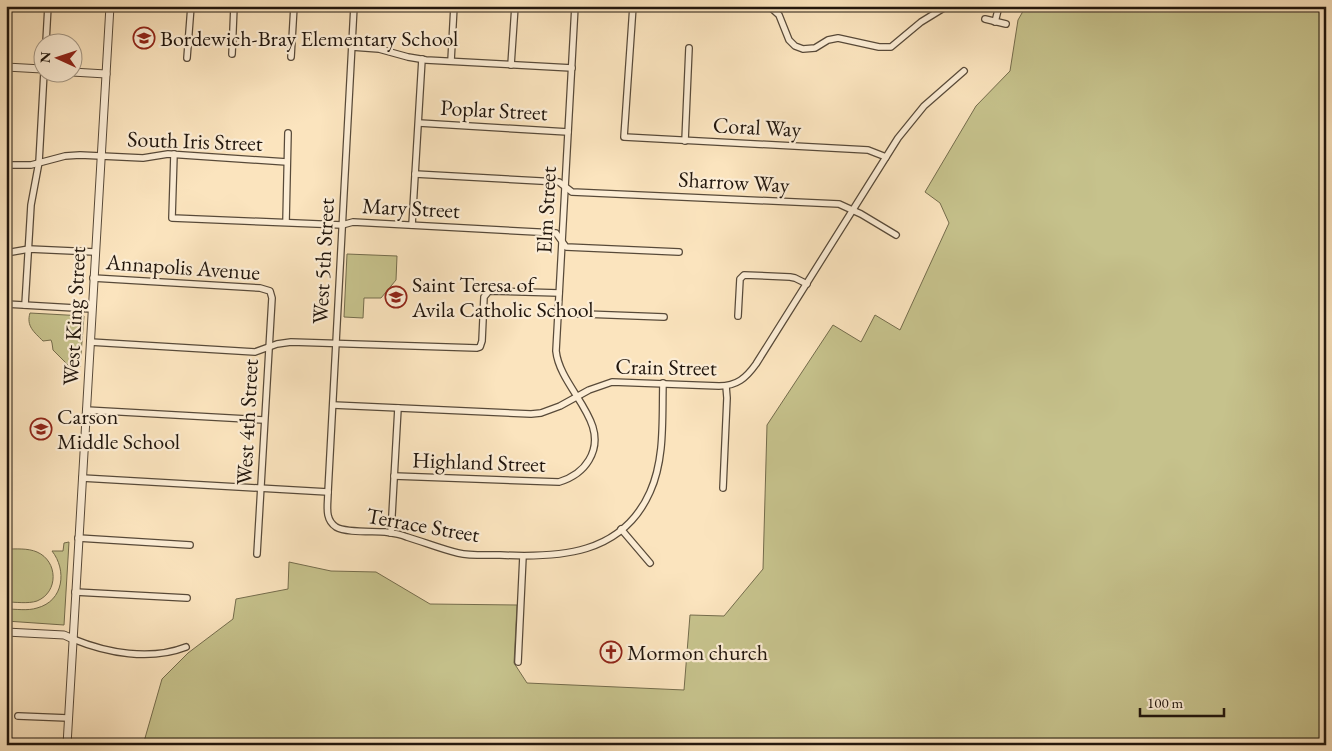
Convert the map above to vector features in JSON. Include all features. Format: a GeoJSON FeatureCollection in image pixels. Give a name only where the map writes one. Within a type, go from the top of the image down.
{"type":"FeatureCollection","features":[{"type":"Feature","properties":{"kind":"street"},"geometry":{"type":"LineString","coordinates":[[47,32],[48,6]]}},
{"type":"Feature","properties":{"kind":"street","name":"West King Street"},"geometry":{"type":"LineString","coordinates":[[67,745],[110,6]]}},
{"type":"Feature","properties":{"kind":"street"},"geometry":{"type":"LineString","coordinates":[[187,58],[191,6]]}},
{"type":"Feature","properties":{"kind":"street"},"geometry":{"type":"LineString","coordinates":[[232,54],[234,6]]}},
{"type":"Feature","properties":{"kind":"street"},"geometry":{"type":"LineString","coordinates":[[291,57],[294,6]]}},
{"type":"Feature","properties":{"kind":"street","name":"West 5th Street"},"geometry":{"type":"LineString","coordinates":[[328,518],[354,6]]}},
{"type":"Feature","properties":{"kind":"street"},"geometry":{"type":"LineString","coordinates":[[451,61],[454,6]]}},
{"type":"Feature","properties":{"kind":"street"},"geometry":{"type":"LineString","coordinates":[[511,65],[515,6]]}},
{"type":"Feature","properties":{"kind":"street","name":"Elm Street"},"geometry":{"type":"LineString","coordinates":[[576,6],[559,293],[557,358],[564,377],[592,422],[595,437]]}},
{"type":"Feature","properties":{"kind":"street","name":"Coral Way"},"geometry":{"type":"LineString","coordinates":[[633,6],[624,137],[868,150],[886,157]]}},
{"type":"Feature","properties":{"kind":"street"},"geometry":{"type":"LineString","coordinates":[[770,6],[779,15],[789,40],[795,46],[803,49],[816,48],[828,40],[838,38],[879,47],[891,47],[922,22],[947,6]]}},
{"type":"Feature","properties":{"kind":"street"},"geometry":{"type":"LineString","coordinates":[[995,22],[999,6]]}},
{"type":"Feature","properties":{"kind":"street"},"geometry":{"type":"LineString","coordinates":[[985,19],[1006,24]]}},
{"type":"Feature","properties":{"kind":"street"},"geometry":{"type":"LineString","coordinates":[[352,47],[379,49],[422,59],[572,68]]}},
{"type":"Feature","properties":{"kind":"street"},"geometry":{"type":"LineString","coordinates":[[685,141],[689,48]]}},
{"type":"Feature","properties":{"kind":"street"},"geometry":{"type":"LineString","coordinates":[[412,225],[422,59]]}},
{"type":"Feature","properties":{"kind":"street"},"geometry":{"type":"LineString","coordinates":[[6,67],[32,70]]}},
{"type":"Feature","properties":{"kind":"street","name":"Crain Street"},"geometry":{"type":"LineString","coordinates":[[334,405],[531,414],[560,406],[589,390],[612,382],[726,386],[735,384],[749,375],[898,138],[924,106],[964,71]]}},
{"type":"Feature","properties":{"kind":"street"},"geometry":{"type":"LineString","coordinates":[[82,73],[106,74]]}},
{"type":"Feature","properties":{"kind":"street"},"geometry":{"type":"LineString","coordinates":[[25,305],[31,205],[39,162],[43,82]]}},
{"type":"Feature","properties":{"kind":"street","name":"Poplar Street"},"geometry":{"type":"LineString","coordinates":[[418,123],[568,132]]}},
{"type":"Feature","properties":{"kind":"street"},"geometry":{"type":"LineString","coordinates":[[286,222],[288,132]]}},
{"type":"Feature","properties":{"kind":"street","name":"Mary Street"},"geometry":{"type":"LineString","coordinates":[[174,154],[172,218],[342,225],[353,222],[556,233],[566,247],[679,252]]}},
{"type":"Feature","properties":{"kind":"street","name":"South Iris Street"},"geometry":{"type":"LineString","coordinates":[[6,165],[23,165],[72,155],[143,158],[174,154],[287,162]]}},
{"type":"Feature","properties":{"kind":"street","name":"Sharrow Way"},"geometry":{"type":"LineString","coordinates":[[416,174],[559,182],[572,192],[839,204],[853,210],[896,236]]}},
{"type":"Feature","properties":{"kind":"street"},"geometry":{"type":"LineString","coordinates":[[6,253],[28,249],[95,252]]}},
{"type":"Feature","properties":{"kind":"street"},"geometry":{"type":"LineString","coordinates":[[738,316],[740,279],[744,275],[795,278],[807,284]]}},
{"type":"Feature","properties":{"kind":"street","name":"Annapolis Avenue"},"geometry":{"type":"LineString","coordinates":[[94,278],[260,288],[270,291]]}},
{"type":"Feature","properties":{"kind":"street","name":"West 4th Street"},"geometry":{"type":"LineString","coordinates":[[257,554],[272,298],[270,291]]}},
{"type":"Feature","properties":{"kind":"street"},"geometry":{"type":"LineString","coordinates":[[90,342],[255,352],[277,344],[291,342],[477,348],[480,347],[482,341],[484,297],[488,291],[559,293]]}},
{"type":"Feature","properties":{"kind":"street"},"geometry":{"type":"LineString","coordinates":[[6,304],[92,309]]}},
{"type":"Feature","properties":{"kind":"street"},"geometry":{"type":"LineString","coordinates":[[558,313],[664,317]]}},
{"type":"Feature","properties":{"kind":"street","name":"Terrace Street"},"geometry":{"type":"LineString","coordinates":[[328,518],[340,529],[391,533],[459,553],[523,556],[573,553],[588,549],[605,541],[622,529],[640,509],[650,493],[660,457],[663,384]]}},
{"type":"Feature","properties":{"kind":"street"},"geometry":{"type":"LineString","coordinates":[[723,488],[726,386]]}},
{"type":"Feature","properties":{"kind":"street"},"geometry":{"type":"LineString","coordinates":[[391,533],[398,408]]}},
{"type":"Feature","properties":{"kind":"street"},"geometry":{"type":"LineString","coordinates":[[86,410],[264,420]]}},
{"type":"Feature","properties":{"kind":"street","name":"Highland Street"},"geometry":{"type":"LineString","coordinates":[[394,476],[559,482],[570,478],[585,465],[592,455],[595,437]]}},
{"type":"Feature","properties":{"kind":"street"},"geometry":{"type":"LineString","coordinates":[[82,478],[328,492]]}},
{"type":"Feature","properties":{"kind":"street"},"geometry":{"type":"LineString","coordinates":[[622,529],[650,563]]}},
{"type":"Feature","properties":{"kind":"street"},"geometry":{"type":"LineString","coordinates":[[78,538],[190,545]]}},
{"type":"Feature","properties":{"kind":"street"},"geometry":{"type":"LineString","coordinates":[[518,662],[523,556]]}},
{"type":"Feature","properties":{"kind":"street"},"geometry":{"type":"LineString","coordinates":[[75,592],[187,598]]}},
{"type":"Feature","properties":{"kind":"street"},"geometry":{"type":"LineString","coordinates":[[6,632],[64,635],[105,650],[121,652],[159,654],[186,647]]}},
{"type":"Feature","properties":{"kind":"street"},"geometry":{"type":"LineString","coordinates":[[18,716],[68,718]]}},
{"type":"Feature","properties":{"kind":"shaded area"},"geometry":{"type":"Polygon","coordinates":[[[1026,6],[1326,6],[1326,745],[143,745],[162,679],[188,653],[233,619],[236,599],[288,589],[289,562],[331,571],[376,572],[430,604],[517,605],[514,663],[527,683],[684,690],[690,615],[724,616],[763,569],[767,425],[833,325],[861,342],[875,315],[900,330],[949,223],[940,203],[925,192],[976,106],[1010,71],[1018,20],[1026,6]]]}},
{"type":"Feature","properties":{"kind":"shaded area"},"geometry":{"type":"Polygon","coordinates":[[[347,254],[397,256],[396,280],[381,298],[364,298],[363,318],[344,317],[347,254]]]}},
{"type":"Feature","properties":{"kind":"shaded area"},"geometry":{"type":"Polygon","coordinates":[[[30,313],[84,316],[80,367],[70,364],[69,366],[53,350],[51,340],[43,341],[37,335],[29,322],[30,313]]]}},
{"type":"Feature","properties":{"kind":"shaded area"},"geometry":{"type":"Polygon","coordinates":[[[69,542],[64,625],[6,621],[6,609],[33,609],[53,599],[58,592],[61,576],[60,567],[52,551],[63,551],[64,543],[69,542]]]}},
{"type":"Feature","properties":{"kind":"shaded area"},"geometry":{"type":"Polygon","coordinates":[[[6,549],[22,549],[37,552],[49,562],[53,576],[52,584],[44,597],[37,601],[26,603],[6,602],[6,549]]]}},
{"type":"Feature","properties":{"kind":"place","name":"Bordewich-Bray Elementary School"},"geometry":{"type":"Point","coordinates":[144,38]}},
{"type":"Feature","properties":{"kind":"place","name":"Saint Teresa of Avila Catholic School"},"geometry":{"type":"Point","coordinates":[396,297]}},
{"type":"Feature","properties":{"kind":"place","name":"Carson Middle School"},"geometry":{"type":"Point","coordinates":[41,429]}},
{"type":"Feature","properties":{"kind":"place","name":"Mormon church"},"geometry":{"type":"Point","coordinates":[611,652]}}]}
